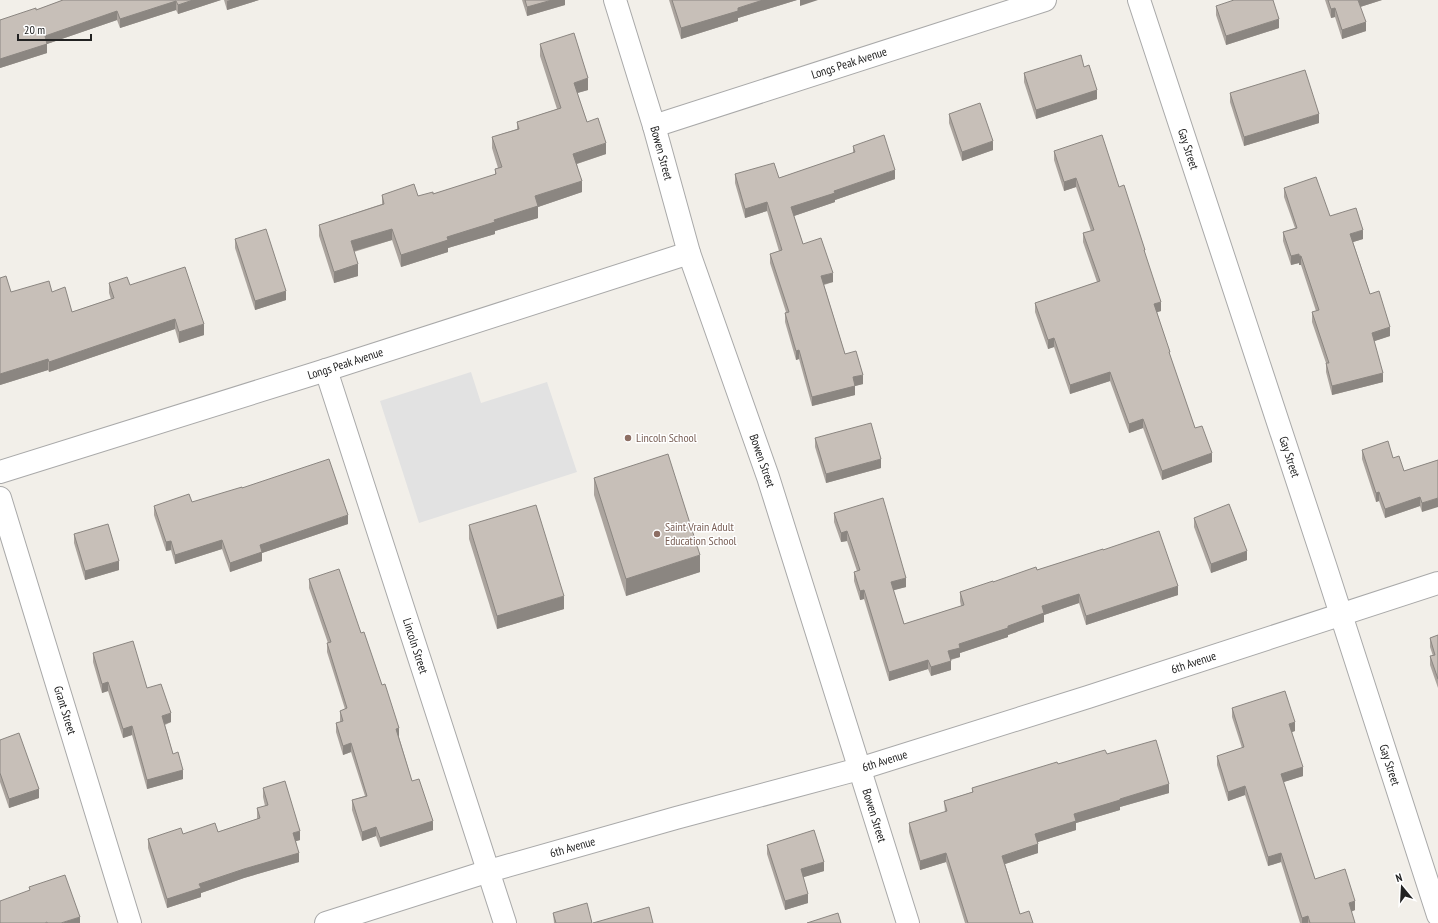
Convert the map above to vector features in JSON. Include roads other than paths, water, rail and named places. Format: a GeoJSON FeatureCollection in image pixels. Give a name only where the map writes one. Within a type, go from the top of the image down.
{"type":"FeatureCollection","features":[{"type":"Feature","properties":{"kind":"street","name":"Bowen Street"},"geometry":{"type":"LineString","coordinates":[[615,0],[654,126],[689,253],[768,477],[908,923]]}},
{"type":"Feature","properties":{"kind":"street","name":"Longs Peak Avenue"},"geometry":{"type":"LineString","coordinates":[[654,126],[1045,0]]}},
{"type":"Feature","properties":{"kind":"street","name":"Gay Street"},"geometry":{"type":"LineString","coordinates":[[1139,0],[1438,915]]}},
{"type":"Feature","properties":{"kind":"street","name":"Longs Peak Avenue"},"geometry":{"type":"LineString","coordinates":[[0,472],[326,370],[689,253]]}},
{"type":"Feature","properties":{"kind":"street","name":"Lincoln Street"},"geometry":{"type":"LineString","coordinates":[[326,370],[505,923]]}},
{"type":"Feature","properties":{"kind":"street","name":"Grant Street"},"geometry":{"type":"LineString","coordinates":[[0,498],[130,923]]}},
{"type":"Feature","properties":{"kind":"street","name":"6th Avenue"},"geometry":{"type":"LineString","coordinates":[[326,923],[489,871],[676,818],[859,769],[1088,697],[1438,583]]}},
{"type":"Feature","properties":{"kind":"place","name":"Lincoln School"},"geometry":{"type":"Point","coordinates":[628,438]}},
{"type":"Feature","properties":{"kind":"place","name":"Saint Vrain Adult Education School"},"geometry":{"type":"Point","coordinates":[657,534]}}]}
